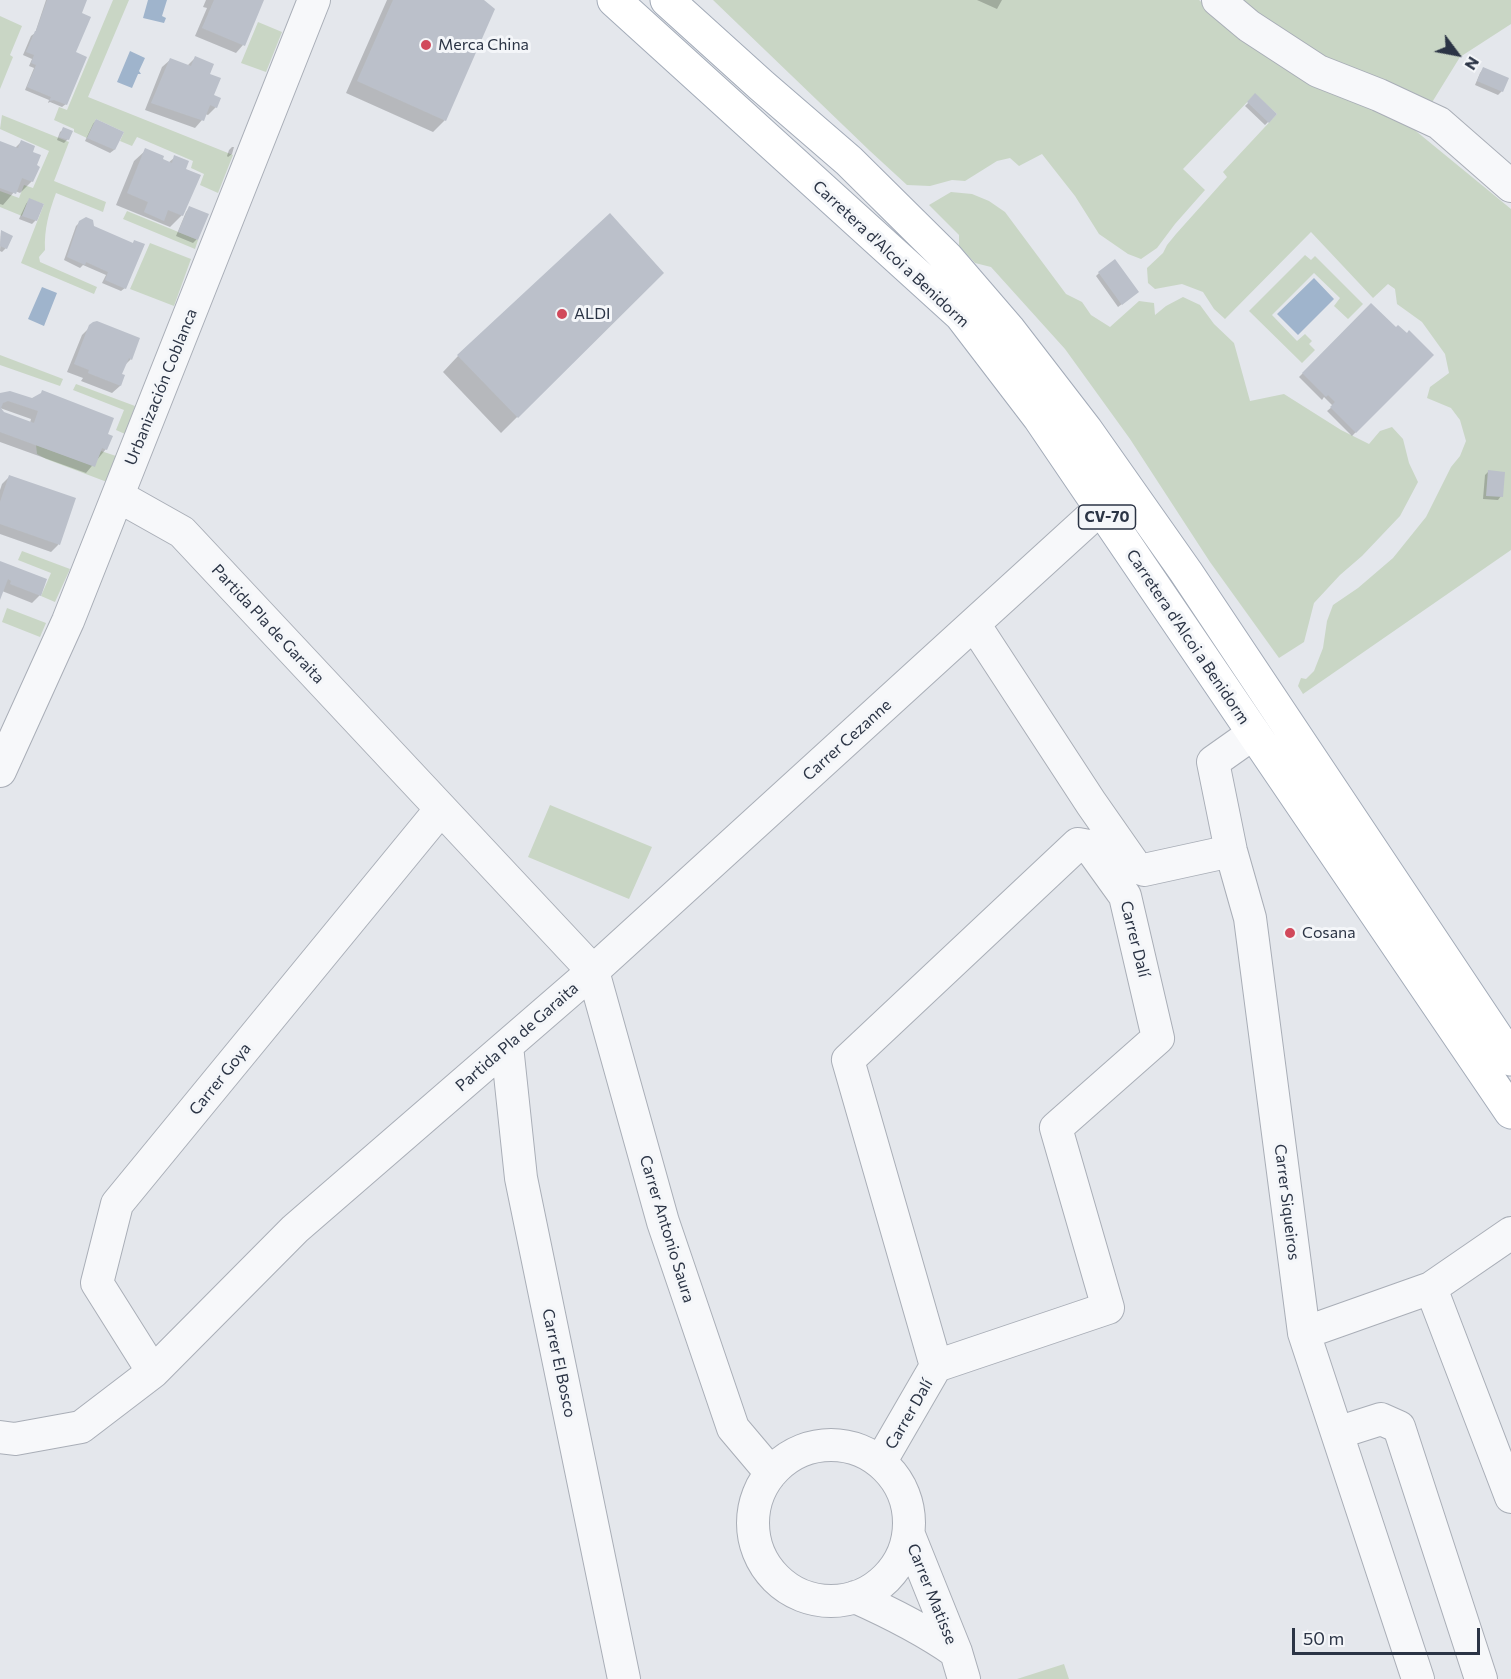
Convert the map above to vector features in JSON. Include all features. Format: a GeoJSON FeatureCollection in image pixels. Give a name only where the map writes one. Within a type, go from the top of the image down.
{"type":"FeatureCollection","features":[{"type":"Feature","properties":{"kind":"main road","name":"Carretera d'Alcoi a Benidorm"},"geometry":{"type":"LineString","coordinates":[[614,0],[961,315],[1040,417],[1511,1112]]}},
{"type":"Feature","properties":{"kind":"main road","name":"Carretera d'Alcoi a Benidorm"},"geometry":{"type":"LineString","coordinates":[[667,0],[761,86],[849,161],[947,258],[1009,330],[1086,430],[1179,563],[1511,1059]]}},
{"type":"Feature","properties":{"kind":"street","name":"Urbanización Coblanca"},"geometry":{"type":"LineString","coordinates":[[0,771],[68,621],[314,0]]}},
{"type":"Feature","properties":{"kind":"street"},"geometry":{"type":"LineString","coordinates":[[1218,0],[1249,26],[1318,71],[1379,95],[1439,123],[1511,186]]}},
{"type":"Feature","properties":{"kind":"street","name":"Partida Pla de Garaita"},"geometry":{"type":"LineString","coordinates":[[0,1437],[15,1440],[81,1427],[153,1372],[296,1229],[593,971],[182,532],[118,496]]}},
{"type":"Feature","properties":{"kind":"street","name":"Carrer Cezanne"},"geometry":{"type":"LineString","coordinates":[[593,971],[1101,508]]}},
{"type":"Feature","properties":{"kind":"street"},"geometry":{"type":"LineString","coordinates":[[974,624],[1135,866],[1144,870],[1231,851]]}},
{"type":"Feature","properties":{"kind":"street","name":"Carrer Siqueiros"},"geometry":{"type":"LineString","coordinates":[[1254,733],[1213,762],[1231,851],[1250,918],[1304,1333],[1418,1679]]}},
{"type":"Feature","properties":{"kind":"street","name":"Carrer Goya"},"geometry":{"type":"LineString","coordinates":[[153,1372],[97,1283],[117,1204],[441,809]]}},
{"type":"Feature","properties":{"kind":"street","name":"Carrer Dalí"},"geometry":{"type":"LineString","coordinates":[[881,1461],[936,1366],[1108,1308],[1056,1128],[1158,1038],[1125,896],[1089,846],[1078,844],[848,1060],[936,1366]]}},
{"type":"Feature","properties":{"kind":"street","name":"Carrer Antonio Saura"},"geometry":{"type":"LineString","coordinates":[[593,971],[663,1222],[733,1428],[771,1473]]}},
{"type":"Feature","properties":{"kind":"street","name":"Carrer El Bosco"},"geometry":{"type":"LineString","coordinates":[[507,1046],[521,1178],[624,1679]]}},
{"type":"Feature","properties":{"kind":"street"},"geometry":{"type":"LineString","coordinates":[[1304,1333],[1431,1288],[1511,1233]]}},
{"type":"Feature","properties":{"kind":"street"},"geometry":{"type":"LineString","coordinates":[[1431,1288],[1511,1497]]}},
{"type":"Feature","properties":{"kind":"street"},"geometry":{"type":"LineString","coordinates":[[1337,1433],[1381,1419],[1399,1427],[1481,1679]]}},
{"type":"Feature","properties":{"kind":"street"},"geometry":{"type":"LineString","coordinates":[[817,1445],[844,1445],[881,1461],[899,1482],[909,1508],[909,1536],[895,1569],[876,1588],[861,1596],[835,1602],[808,1599],[777,1581],[761,1558],[753,1537],[753,1510],[763,1484],[771,1473],[792,1455],[817,1445]]}},
{"type":"Feature","properties":{"kind":"street","name":"Carrer Matisse"},"geometry":{"type":"LineString","coordinates":[[909,1536],[960,1665]]}},
{"type":"Feature","properties":{"kind":"street","name":"Carrer Matisse"},"geometry":{"type":"LineString","coordinates":[[855,1597],[900,1617],[933,1636],[960,1665]]}},
{"type":"Feature","properties":{"kind":"green space"},"geometry":{"type":"Polygon","coordinates":[[[113,0],[129,0],[88,97],[233,155],[218,193],[200,185],[204,174],[191,168],[193,161],[137,137],[132,146],[120,141],[124,132],[96,119],[87,138],[54,120],[59,107],[67,110],[113,0]]]}},
{"type":"Feature","properties":{"kind":"green space"},"geometry":{"type":"Polygon","coordinates":[[[713,0],[1199,0],[1236,32],[1411,127],[1511,209],[1511,550],[1303,694],[1298,686],[1301,678],[1306,679],[1314,671],[1323,648],[1327,621],[1333,605],[1358,588],[1393,558],[1426,517],[1466,441],[1460,420],[1451,408],[1427,398],[1430,387],[1449,373],[1445,354],[1422,322],[1397,304],[1395,289],[1388,284],[1373,298],[1311,232],[1225,319],[1214,309],[1203,292],[1182,284],[1155,289],[1148,283],[1147,268],[1163,253],[1176,234],[1227,177],[1223,172],[1277,114],[1255,94],[1183,169],[1205,190],[1157,248],[1141,259],[1128,254],[1099,234],[1075,196],[1042,154],[1019,166],[1010,158],[997,161],[965,181],[952,180],[930,186],[907,185],[713,0]]]}},
{"type":"Feature","properties":{"kind":"green space"},"geometry":{"type":"Polygon","coordinates":[[[1231,0],[1511,0],[1511,24],[1460,57],[1431,104],[1337,68],[1231,0]]]}},
{"type":"Feature","properties":{"kind":"green space"},"geometry":{"type":"Polygon","coordinates":[[[0,16],[22,26],[0,89],[0,16]]]}},
{"type":"Feature","properties":{"kind":"green space"},"geometry":{"type":"Polygon","coordinates":[[[258,22],[282,32],[266,72],[241,63],[258,22]]]}},
{"type":"Feature","properties":{"kind":"green space"},"geometry":{"type":"Polygon","coordinates":[[[2,115],[69,142],[54,181],[106,202],[103,212],[56,193],[45,235],[45,250],[39,257],[40,262],[97,287],[94,294],[21,263],[44,204],[29,199],[22,216],[0,207],[0,191],[19,198],[24,185],[33,188],[49,151],[0,129],[2,115]]]}},
{"type":"Feature","properties":{"kind":"green space"},"geometry":{"type":"Polygon","coordinates":[[[951,192],[972,194],[989,201],[1005,212],[1066,294],[1082,302],[1091,315],[1110,327],[1139,301],[1154,303],[1155,315],[1183,297],[1200,305],[1214,324],[1234,343],[1250,401],[1284,394],[1341,430],[1369,444],[1380,431],[1392,427],[1403,439],[1409,463],[1418,482],[1400,516],[1314,603],[1304,642],[1279,658],[1210,562],[1130,439],[1065,349],[991,267],[975,263],[959,246],[959,235],[929,205],[951,192]]]}},
{"type":"Feature","properties":{"kind":"green space"},"geometry":{"type":"Polygon","coordinates":[[[127,211],[198,240],[195,249],[123,219],[127,211]]]}},
{"type":"Feature","properties":{"kind":"green space"},"geometry":{"type":"Polygon","coordinates":[[[150,243],[191,259],[174,306],[130,289],[150,243]]]}},
{"type":"Feature","properties":{"kind":"green space"},"geometry":{"type":"Polygon","coordinates":[[[1305,255],[1311,260],[1315,256],[1363,304],[1348,319],[1334,306],[1340,298],[1314,273],[1272,315],[1297,341],[1305,334],[1312,341],[1309,344],[1315,350],[1302,363],[1249,311],[1305,255]]]}},
{"type":"Feature","properties":{"kind":"green space"},"geometry":{"type":"Polygon","coordinates":[[[0,355],[63,379],[60,386],[0,365],[0,355]]]}},
{"type":"Feature","properties":{"kind":"green space"},"geometry":{"type":"Polygon","coordinates":[[[76,384],[135,406],[125,434],[116,430],[124,410],[73,390],[76,384]]]}},
{"type":"Feature","properties":{"kind":"green space"},"geometry":{"type":"Polygon","coordinates":[[[36,445],[94,466],[101,451],[116,456],[107,482],[46,459],[37,454],[36,445]]]}},
{"type":"Feature","properties":{"kind":"green space"},"geometry":{"type":"Polygon","coordinates":[[[22,551],[70,569],[55,602],[41,596],[51,573],[18,560],[22,551]]]}},
{"type":"Feature","properties":{"kind":"green space"},"geometry":{"type":"Polygon","coordinates":[[[7,608],[46,623],[40,637],[2,622],[7,608]]]}},
{"type":"Feature","properties":{"kind":"green space"},"geometry":{"type":"Polygon","coordinates":[[[550,805],[652,847],[629,899],[528,857],[550,805]]]}},
{"type":"Feature","properties":{"kind":"green space"},"geometry":{"type":"Polygon","coordinates":[[[1064,1664],[1069,1679],[1017,1679],[1064,1664]]]}},
{"type":"Feature","properties":{"kind":"water"},"geometry":{"type":"Polygon","coordinates":[[[148,0],[167,0],[162,16],[166,18],[164,23],[143,18],[148,0]]]}},
{"type":"Feature","properties":{"kind":"water"},"geometry":{"type":"Polygon","coordinates":[[[130,51],[145,58],[139,71],[141,74],[138,74],[132,88],[117,82],[130,51]]]}},
{"type":"Feature","properties":{"kind":"water"},"geometry":{"type":"Polygon","coordinates":[[[1314,278],[1334,299],[1298,335],[1277,314],[1314,278]]]}},
{"type":"Feature","properties":{"kind":"water"},"geometry":{"type":"Polygon","coordinates":[[[42,287],[57,293],[44,326],[28,319],[42,287]]]}},
{"type":"Feature","properties":{"kind":"building"},"geometry":{"type":"Polygon","coordinates":[[[47,0],[87,0],[82,13],[91,17],[76,52],[87,57],[67,105],[54,100],[49,101],[51,97],[27,87],[36,65],[31,63],[34,55],[26,52],[47,0]]]}},
{"type":"Feature","properties":{"kind":"building"},"geometry":{"type":"Polygon","coordinates":[[[214,0],[264,0],[245,46],[202,28],[214,0]]]}},
{"type":"Feature","properties":{"kind":"building","name":"Merca China"},"geometry":{"type":"Polygon","coordinates":[[[393,0],[484,0],[495,9],[446,121],[357,81],[393,0]]]}},
{"type":"Feature","properties":{"kind":"building"},"geometry":{"type":"Polygon","coordinates":[[[195,56],[214,64],[210,74],[221,78],[214,95],[221,98],[217,108],[210,105],[204,121],[151,103],[170,58],[191,66],[195,56]]]}},
{"type":"Feature","properties":{"kind":"building"},"geometry":{"type":"Polygon","coordinates":[[[1483,67],[1509,78],[1503,92],[1477,81],[1483,67]]]}},
{"type":"Feature","properties":{"kind":"building"},"geometry":{"type":"Polygon","coordinates":[[[1255,93],[1277,114],[1269,123],[1247,102],[1255,93]]]}},
{"type":"Feature","properties":{"kind":"building"},"geometry":{"type":"Polygon","coordinates":[[[96,119],[124,132],[115,150],[87,138],[96,119]]]}},
{"type":"Feature","properties":{"kind":"building"},"geometry":{"type":"Polygon","coordinates":[[[63,127],[73,131],[69,140],[59,137],[63,127]]]}},
{"type":"Feature","properties":{"kind":"building"},"geometry":{"type":"Polygon","coordinates":[[[21,140],[35,146],[33,152],[41,155],[37,165],[40,167],[33,182],[22,178],[16,194],[0,188],[0,141],[18,148],[21,140]]]}},
{"type":"Feature","properties":{"kind":"building"},"geometry":{"type":"Polygon","coordinates":[[[145,148],[164,156],[163,159],[172,163],[174,155],[189,161],[186,169],[201,175],[183,216],[168,210],[164,221],[144,212],[148,202],[127,193],[145,148]]]}},
{"type":"Feature","properties":{"kind":"building"},"geometry":{"type":"Polygon","coordinates":[[[29,198],[44,204],[37,221],[22,216],[29,198]]]}},
{"type":"Feature","properties":{"kind":"building"},"geometry":{"type":"Polygon","coordinates":[[[189,206],[209,214],[198,240],[178,232],[189,206]]]}},
{"type":"Feature","properties":{"kind":"building","name":"ALDI"},"geometry":{"type":"Polygon","coordinates":[[[610,213],[664,273],[518,418],[457,355],[610,213]]]}},
{"type":"Feature","properties":{"kind":"building"},"geometry":{"type":"Polygon","coordinates":[[[86,217],[93,220],[94,226],[133,243],[134,240],[145,244],[126,289],[105,280],[108,272],[86,262],[85,265],[67,257],[79,221],[86,217]]]}},
{"type":"Feature","properties":{"kind":"building"},"geometry":{"type":"Polygon","coordinates":[[[1,230],[13,236],[7,249],[0,246],[1,230]]]}},
{"type":"Feature","properties":{"kind":"building"},"geometry":{"type":"Polygon","coordinates":[[[1115,259],[1139,292],[1122,305],[1098,272],[1115,259]]]}},
{"type":"Feature","properties":{"kind":"building"},"geometry":{"type":"Polygon","coordinates":[[[1371,303],[1396,327],[1398,325],[1407,333],[1409,330],[1434,355],[1356,433],[1330,407],[1335,402],[1328,395],[1326,397],[1302,373],[1371,303]]]}},
{"type":"Feature","properties":{"kind":"building"},"geometry":{"type":"Polygon","coordinates":[[[97,321],[140,338],[132,360],[129,358],[122,374],[125,375],[121,386],[88,373],[89,370],[74,364],[89,325],[97,321]]]}},
{"type":"Feature","properties":{"kind":"building"},"geometry":{"type":"Polygon","coordinates":[[[42,390],[114,418],[108,434],[113,436],[107,450],[102,448],[95,467],[0,432],[0,393],[10,391],[32,398],[42,390]],[[8,401],[3,403],[1,408],[4,412],[34,423],[38,411],[8,401]]]}},
{"type":"Feature","properties":{"kind":"building"},"geometry":{"type":"Polygon","coordinates":[[[1488,470],[1505,472],[1503,497],[1486,496],[1488,470]]]}},
{"type":"Feature","properties":{"kind":"building"},"geometry":{"type":"Polygon","coordinates":[[[9,475],[76,498],[60,545],[0,524],[0,502],[9,475]]]}},
{"type":"Feature","properties":{"kind":"building"},"geometry":{"type":"Polygon","coordinates":[[[0,561],[47,579],[41,596],[10,584],[11,581],[8,579],[0,600],[0,561]]]}},
{"type":"Feature","properties":{"kind":"place","name":"Merca China"},"geometry":{"type":"Point","coordinates":[426,45]}},
{"type":"Feature","properties":{"kind":"place","name":"ALDI"},"geometry":{"type":"Point","coordinates":[562,314]}},
{"type":"Feature","properties":{"kind":"place","name":"Cosana"},"geometry":{"type":"Point","coordinates":[1290,933]}}]}
